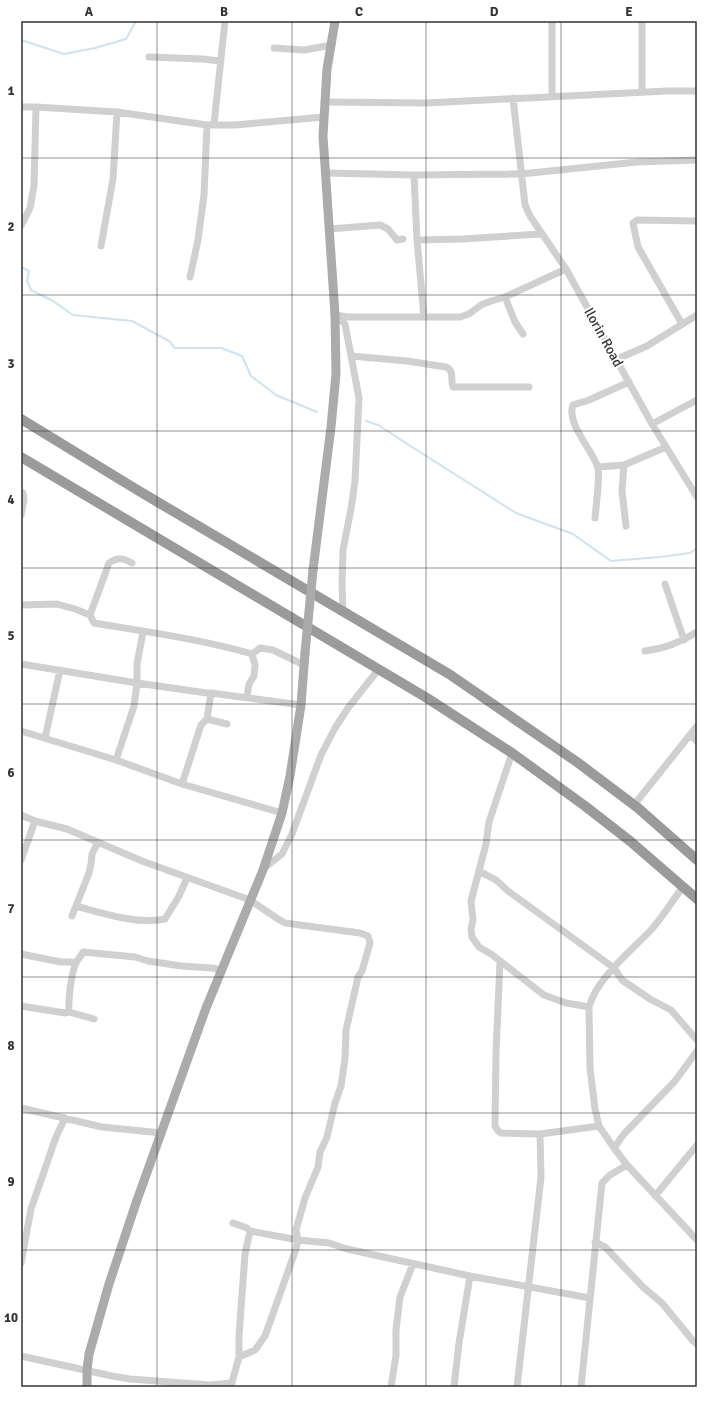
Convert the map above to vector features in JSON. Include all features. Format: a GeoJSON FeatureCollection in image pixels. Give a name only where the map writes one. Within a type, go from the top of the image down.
{"type":"FeatureCollection","features":[{"type":"Feature","properties":{"kind":"highway"},"geometry":{"type":"LineString","coordinates":[[21,419],[449,674],[577,762],[634,805],[697,860]]}},
{"type":"Feature","properties":{"kind":"highway"},"geometry":{"type":"LineString","coordinates":[[21,457],[427,698],[512,753],[585,806],[690,890],[697,899]]}},
{"type":"Feature","properties":{"kind":"main road"},"geometry":{"type":"LineString","coordinates":[[87,1387],[89,1354],[109,1284],[192,1045],[221,970],[263,870],[282,813],[290,776],[301,706],[313,570],[331,427],[336,374],[335,315],[323,136],[327,68],[335,21]]}},
{"type":"Feature","properties":{"kind":"street"},"geometry":{"type":"LineString","coordinates":[[190,277],[198,240],[204,195],[211,125],[221,61],[224,21]]}},
{"type":"Feature","properties":{"kind":"street"},"geometry":{"type":"LineString","coordinates":[[552,21],[552,96]]}},
{"type":"Feature","properties":{"kind":"street"},"geometry":{"type":"LineString","coordinates":[[642,21],[642,92]]}},
{"type":"Feature","properties":{"kind":"street"},"geometry":{"type":"LineString","coordinates":[[274,48],[304,50],[332,45]]}},
{"type":"Feature","properties":{"kind":"street"},"geometry":{"type":"LineString","coordinates":[[149,57],[221,61]]}},
{"type":"Feature","properties":{"kind":"street"},"geometry":{"type":"LineString","coordinates":[[324,102],[426,103],[697,90]]}},
{"type":"Feature","properties":{"kind":"street","name":"Ilorin Road"},"geometry":{"type":"LineString","coordinates":[[513,98],[525,204],[530,216],[566,269],[652,424],[695,489],[697,497]]}},
{"type":"Feature","properties":{"kind":"street"},"geometry":{"type":"LineString","coordinates":[[21,108],[36,107],[117,112],[211,125],[235,125],[324,116]]}},
{"type":"Feature","properties":{"kind":"street"},"geometry":{"type":"LineString","coordinates":[[21,226],[30,208],[34,186],[36,107]]}},
{"type":"Feature","properties":{"kind":"street"},"geometry":{"type":"LineString","coordinates":[[101,246],[113,179],[117,112]]}},
{"type":"Feature","properties":{"kind":"street"},"geometry":{"type":"LineString","coordinates":[[326,173],[414,175],[521,174],[637,162],[697,160]]}},
{"type":"Feature","properties":{"kind":"street"},"geometry":{"type":"LineString","coordinates":[[414,175],[417,240],[424,317]]}},
{"type":"Feature","properties":{"kind":"street"},"geometry":{"type":"LineString","coordinates":[[682,324],[638,247],[633,223],[637,220],[697,221]]}},
{"type":"Feature","properties":{"kind":"street"},"geometry":{"type":"LineString","coordinates":[[329,229],[380,225],[388,229],[397,240],[403,239]]}},
{"type":"Feature","properties":{"kind":"street"},"geometry":{"type":"LineString","coordinates":[[417,240],[463,239],[541,234]]}},
{"type":"Feature","properties":{"kind":"street"},"geometry":{"type":"LineString","coordinates":[[335,315],[460,317],[469,314],[491,301],[505,297],[566,269]]}},
{"type":"Feature","properties":{"kind":"street"},"geometry":{"type":"LineString","coordinates":[[505,297],[515,322],[523,334]]}},
{"type":"Feature","properties":{"kind":"street"},"geometry":{"type":"LineString","coordinates":[[335,315],[344,324],[359,398],[355,481],[343,557],[343,612]]}},
{"type":"Feature","properties":{"kind":"street"},"geometry":{"type":"LineString","coordinates":[[617,359],[647,346],[697,315]]}},
{"type":"Feature","properties":{"kind":"street"},"geometry":{"type":"LineString","coordinates":[[351,356],[407,361],[446,367],[450,369],[452,373],[451,382],[453,387],[529,387]]}},
{"type":"Feature","properties":{"kind":"street"},"geometry":{"type":"LineString","coordinates":[[595,518],[598,467],[573,419],[571,410],[573,405],[589,400],[629,382]]}},
{"type":"Feature","properties":{"kind":"street"},"geometry":{"type":"LineString","coordinates":[[652,424],[697,400]]}},
{"type":"Feature","properties":{"kind":"street"},"geometry":{"type":"LineString","coordinates":[[598,467],[624,465],[666,447]]}},
{"type":"Feature","properties":{"kind":"street"},"geometry":{"type":"LineString","coordinates":[[624,465],[622,491],[626,526]]}},
{"type":"Feature","properties":{"kind":"street"},"geometry":{"type":"LineString","coordinates":[[21,492],[23,493],[24,500],[21,515]]}},
{"type":"Feature","properties":{"kind":"street"},"geometry":{"type":"LineString","coordinates":[[90,616],[109,563],[116,559],[123,559],[132,563]]}},
{"type":"Feature","properties":{"kind":"street"},"geometry":{"type":"LineString","coordinates":[[665,584],[684,640]]}},
{"type":"Feature","properties":{"kind":"street"},"geometry":{"type":"LineString","coordinates":[[21,605],[57,604],[75,609],[90,616],[94,623],[190,639],[252,654]]}},
{"type":"Feature","properties":{"kind":"street"},"geometry":{"type":"LineString","coordinates":[[116,760],[134,706],[137,683],[137,664],[143,632]]}},
{"type":"Feature","properties":{"kind":"street"},"geometry":{"type":"LineString","coordinates":[[645,651],[656,650],[684,640],[697,632]]}},
{"type":"Feature","properties":{"kind":"street"},"geometry":{"type":"LineString","coordinates":[[252,654],[260,648],[273,650],[304,665]]}},
{"type":"Feature","properties":{"kind":"street"},"geometry":{"type":"LineString","coordinates":[[247,697],[249,684],[254,676],[255,665],[252,654]]}},
{"type":"Feature","properties":{"kind":"street"},"geometry":{"type":"LineString","coordinates":[[21,664],[137,683],[247,697],[301,706]]}},
{"type":"Feature","properties":{"kind":"street"},"geometry":{"type":"LineString","coordinates":[[45,738],[60,670]]}},
{"type":"Feature","properties":{"kind":"street"},"geometry":{"type":"LineString","coordinates":[[263,870],[282,854],[292,834],[321,755],[335,728],[348,708],[378,670]]}},
{"type":"Feature","properties":{"kind":"street"},"geometry":{"type":"LineString","coordinates":[[182,784],[201,725],[208,719],[211,694],[214,694]]}},
{"type":"Feature","properties":{"kind":"street"},"geometry":{"type":"LineString","coordinates":[[208,719],[227,724]]}},
{"type":"Feature","properties":{"kind":"street"},"geometry":{"type":"LineString","coordinates":[[634,805],[697,726]]}},
{"type":"Feature","properties":{"kind":"street"},"geometry":{"type":"LineString","coordinates":[[21,731],[116,760],[182,784],[282,813]]}},
{"type":"Feature","properties":{"kind":"street"},"geometry":{"type":"LineString","coordinates":[[690,735],[697,741]]}},
{"type":"Feature","properties":{"kind":"street"},"geometry":{"type":"LineString","coordinates":[[512,753],[489,822],[486,844],[471,901],[473,920],[472,938],[479,947],[500,961],[544,995],[566,1003],[589,1008]]}},
{"type":"Feature","properties":{"kind":"street"},"geometry":{"type":"LineString","coordinates":[[21,815],[35,821],[67,829],[142,861],[250,900],[286,923],[360,933],[368,936],[370,943],[362,971],[358,977],[346,1030],[345,1059],[341,1086],[320,1152],[318,1167],[305,1198],[296,1230],[298,1240],[265,1336],[254,1350],[239,1357]]}},
{"type":"Feature","properties":{"kind":"street"},"geometry":{"type":"LineString","coordinates":[[21,860],[35,821]]}},
{"type":"Feature","properties":{"kind":"street"},"geometry":{"type":"LineString","coordinates":[[72,916],[89,873],[92,854],[98,842]]}},
{"type":"Feature","properties":{"kind":"street"},"geometry":{"type":"LineString","coordinates":[[479,872],[496,880],[508,891],[614,968],[622,980],[650,999],[671,1010],[697,1040]]}},
{"type":"Feature","properties":{"kind":"street"},"geometry":{"type":"LineString","coordinates":[[76,906],[100,913],[144,920],[157,921],[165,919],[179,896],[187,878]]}},
{"type":"Feature","properties":{"kind":"street"},"geometry":{"type":"LineString","coordinates":[[690,890],[614,968],[598,988],[591,1000],[589,1008],[590,1068],[595,1109],[599,1126],[627,1165],[697,1240]]}},
{"type":"Feature","properties":{"kind":"street"},"geometry":{"type":"LineString","coordinates":[[69,1012],[70,994],[75,964],[83,952],[135,957],[148,961],[181,966],[221,970]]}},
{"type":"Feature","properties":{"kind":"street"},"geometry":{"type":"LineString","coordinates":[[21,954],[61,962],[71,962],[75,964]]}},
{"type":"Feature","properties":{"kind":"street"},"geometry":{"type":"LineString","coordinates":[[500,961],[496,1053],[495,1126],[501,1133],[540,1134],[599,1126]]}},
{"type":"Feature","properties":{"kind":"street"},"geometry":{"type":"LineString","coordinates":[[21,1006],[65,1013],[69,1012],[94,1019]]}},
{"type":"Feature","properties":{"kind":"street"},"geometry":{"type":"LineString","coordinates":[[614,1148],[624,1134],[675,1081],[697,1051]]}},
{"type":"Feature","properties":{"kind":"street"},"geometry":{"type":"LineString","coordinates":[[21,1108],[102,1126],[162,1133]]}},
{"type":"Feature","properties":{"kind":"street"},"geometry":{"type":"LineString","coordinates":[[21,1263],[31,1209],[56,1137],[65,1118]]}},
{"type":"Feature","properties":{"kind":"street"},"geometry":{"type":"LineString","coordinates":[[517,1387],[541,1177],[540,1134]]}},
{"type":"Feature","properties":{"kind":"street"},"geometry":{"type":"LineString","coordinates":[[655,1196],[697,1145]]}},
{"type":"Feature","properties":{"kind":"street"},"geometry":{"type":"LineString","coordinates":[[581,1387],[602,1183],[610,1175],[627,1165]]}},
{"type":"Feature","properties":{"kind":"street"},"geometry":{"type":"LineString","coordinates":[[233,1223],[247,1228],[250,1231],[298,1240],[329,1243],[347,1249],[413,1264],[528,1288],[590,1298]]}},
{"type":"Feature","properties":{"kind":"street"},"geometry":{"type":"LineString","coordinates":[[21,1356],[130,1379],[210,1385],[231,1385],[239,1357],[238,1336],[245,1254],[250,1231]]}},
{"type":"Feature","properties":{"kind":"street"},"geometry":{"type":"LineString","coordinates":[[595,1242],[605,1247],[643,1287],[662,1302],[697,1344]]}},
{"type":"Feature","properties":{"kind":"street"},"geometry":{"type":"LineString","coordinates":[[391,1387],[396,1355],[396,1330],[400,1297],[413,1264]]}},
{"type":"Feature","properties":{"kind":"street"},"geometry":{"type":"LineString","coordinates":[[454,1387],[459,1343],[470,1276]]}},
{"type":"Feature","properties":{"kind":"waterway"},"geometry":{"type":"LineString","coordinates":[[21,40],[64,54],[95,48],[126,39],[136,21]]}},
{"type":"Feature","properties":{"kind":"waterway"},"geometry":{"type":"LineString","coordinates":[[21,267],[29,271],[27,281],[31,290],[53,301],[73,315],[132,321],[169,341],[175,348],[221,348],[242,356],[251,376],[276,395],[317,412]]}},
{"type":"Feature","properties":{"kind":"waterway"},"geometry":{"type":"LineString","coordinates":[[366,421],[378,425],[516,513],[573,534],[611,561],[690,553],[697,548]]}}]}
